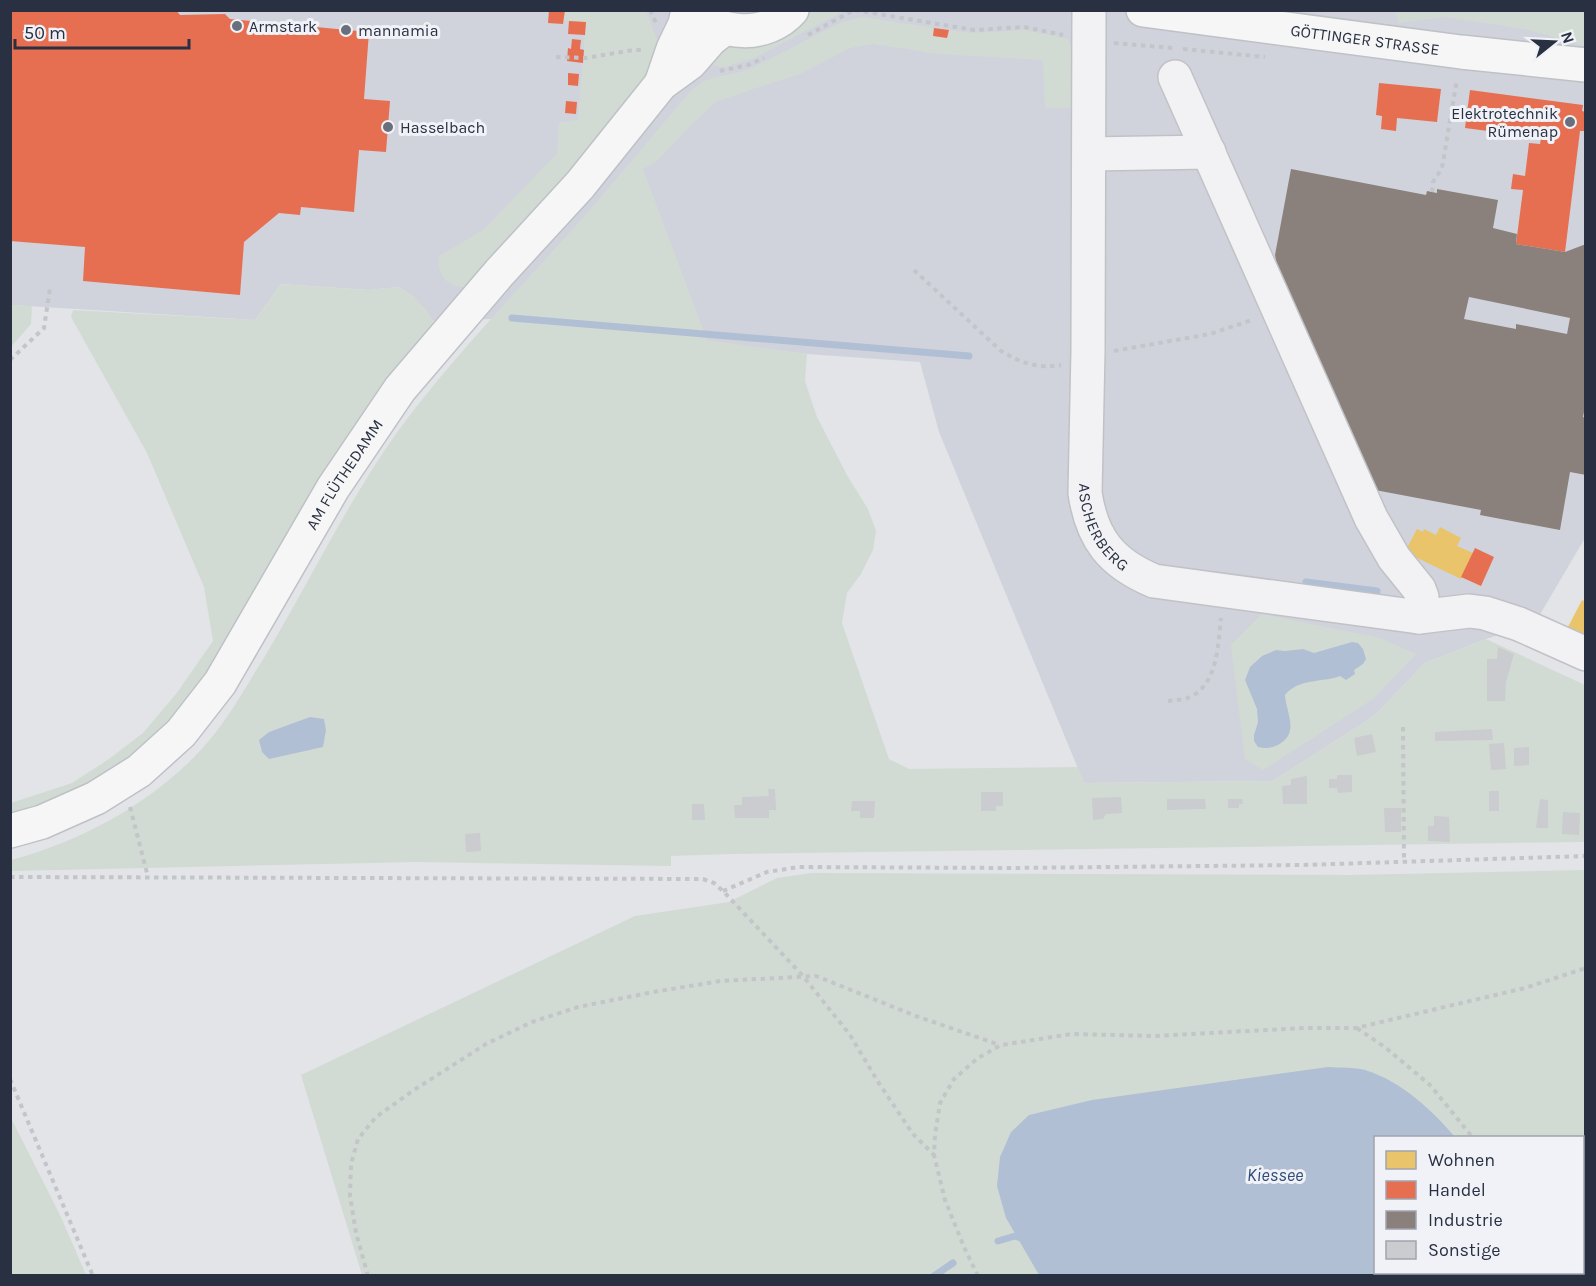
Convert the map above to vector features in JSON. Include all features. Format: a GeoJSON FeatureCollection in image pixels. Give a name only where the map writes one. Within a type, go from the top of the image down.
{"type":"FeatureCollection","features":[{"type":"Feature","properties":{"kind":"main road","name":"AM FLÜTHEDAMM"},"geometry":{"type":"LineString","coordinates":[[661,84],[673,49],[686,24],[688,10]]}},
{"type":"Feature","properties":{"kind":"main road"},"geometry":{"type":"LineString","coordinates":[[693,10],[711,24],[737,31],[765,28],[792,10]]}},
{"type":"Feature","properties":{"kind":"main road","name":"GÖTTINGER STRASSE"},"geometry":{"type":"LineString","coordinates":[[1143,10],[1461,52],[1586,65]]}},
{"type":"Feature","properties":{"kind":"main road","name":"AM FLÜTHEDAMM"},"geometry":{"type":"LineString","coordinates":[[10,831],[42,822],[96,798],[139,771],[181,733],[220,683],[333,488],[400,389],[500,272],[580,185],[661,84],[690,63],[724,28]]}},
{"type":"Feature","properties":{"kind":"street","name":"ASCHERBERG"},"geometry":{"type":"LineString","coordinates":[[1089,25],[1089,154],[1099,352],[1085,493],[1089,516],[1102,543],[1116,560],[1133,572],[1154,581],[1419,617],[1468,611],[1524,615],[1586,654]]}},
{"type":"Feature","properties":{"kind":"street"},"geometry":{"type":"LineString","coordinates":[[1175,77],[1371,518],[1394,558],[1419,590],[1422,597],[1419,617]]}},
{"type":"Feature","properties":{"kind":"street"},"geometry":{"type":"LineString","coordinates":[[1089,154],[1209,152]]}},
{"type":"Feature","properties":{"kind":"path"},"geometry":{"type":"LineString","coordinates":[[855,10],[974,30],[1089,25],[1276,57]]}},
{"type":"Feature","properties":{"kind":"path"},"geometry":{"type":"LineString","coordinates":[[556,57],[586,58],[641,50]]}},
{"type":"Feature","properties":{"kind":"path"},"geometry":{"type":"LineString","coordinates":[[1432,192],[1434,182],[1442,168],[1461,52]]}},
{"type":"Feature","properties":{"kind":"path"},"geometry":{"type":"LineString","coordinates":[[914,270],[1001,351],[1017,361],[1037,367],[1073,363],[1099,352],[1210,334],[1278,310]]}},
{"type":"Feature","properties":{"kind":"path"},"geometry":{"type":"LineString","coordinates":[[10,360],[44,328],[50,288]]}},
{"type":"Feature","properties":{"kind":"path"},"geometry":{"type":"LineString","coordinates":[[1168,701],[1190,698],[1202,689],[1213,671],[1224,590]]}},
{"type":"Feature","properties":{"kind":"path"},"geometry":{"type":"LineString","coordinates":[[1403,727],[1404,862]]}},
{"type":"Feature","properties":{"kind":"path"},"geometry":{"type":"LineString","coordinates":[[130,803],[148,877]]}},
{"type":"Feature","properties":{"kind":"path"},"geometry":{"type":"LineString","coordinates":[[723,891],[767,872],[799,867],[1023,868],[1302,865],[1586,856]]}},
{"type":"Feature","properties":{"kind":"path"},"geometry":{"type":"LineString","coordinates":[[10,877],[703,879],[714,883],[723,891],[803,976],[850,1035],[913,1134],[934,1155]]}},
{"type":"Feature","properties":{"kind":"path"},"geometry":{"type":"LineString","coordinates":[[977,1275],[945,1200],[934,1155],[935,1135],[940,1103],[954,1079],[978,1058],[1001,1045],[1072,1034],[1154,1036],[1304,1028],[1356,1028],[1525,988],[1586,968]]}},
{"type":"Feature","properties":{"kind":"path"},"geometry":{"type":"LineString","coordinates":[[368,1275],[356,1233],[350,1196],[351,1164],[358,1139],[376,1117],[414,1090],[486,1044],[532,1022],[578,1007],[720,981],[816,976],[883,1003],[1001,1045]]}},
{"type":"Feature","properties":{"kind":"path"},"geometry":{"type":"LineString","coordinates":[[1356,1028],[1386,1048],[1430,1085],[1472,1136]]}},
{"type":"Feature","properties":{"kind":"path"},"geometry":{"type":"LineString","coordinates":[[10,1080],[93,1275]]}},
{"type":"Feature","properties":{"kind":"shaded area"},"geometry":{"type":"Polygon","coordinates":[[[1394,10],[1585,11],[1585,46],[1525,29],[1444,17],[1399,23],[1394,10]]]}},
{"type":"Feature","properties":{"kind":"shaded area"},"geometry":{"type":"Polygon","coordinates":[[[11,11],[1585,11],[1585,538],[1535,623],[1425,663],[1374,716],[1273,781],[1084,783],[939,432],[920,362],[807,354],[515,318],[433,321],[414,297],[399,287],[369,290],[281,284],[255,320],[11,305],[11,11]]]}},
{"type":"Feature","properties":{"kind":"shaded area"},"geometry":{"type":"Polygon","coordinates":[[[565,11],[646,11],[659,45],[652,66],[608,133],[473,285],[459,287],[453,285],[443,277],[440,271],[439,256],[483,230],[557,154],[559,122],[578,120],[586,23],[563,20],[565,11]]]}},
{"type":"Feature","properties":{"kind":"shaded area"},"geometry":{"type":"Polygon","coordinates":[[[805,11],[844,11],[754,58],[724,67],[708,65],[711,51],[805,11]]]}},
{"type":"Feature","properties":{"kind":"shaded area"},"geometry":{"type":"Polygon","coordinates":[[[862,17],[934,28],[933,36],[947,38],[949,30],[973,33],[1025,30],[1068,39],[1074,58],[1077,108],[1045,108],[1043,60],[939,54],[873,44],[850,48],[800,74],[716,102],[658,160],[643,169],[707,340],[807,354],[805,381],[817,417],[848,477],[868,509],[876,531],[873,550],[861,574],[847,593],[842,623],[889,759],[909,769],[1078,767],[1084,783],[1273,781],[1374,716],[1425,663],[1486,639],[1585,685],[1585,842],[732,854],[671,856],[671,866],[416,862],[11,871],[11,860],[68,840],[124,812],[174,776],[196,755],[216,732],[240,697],[361,487],[398,431],[457,357],[594,205],[689,93],[704,81],[752,68],[842,22],[862,17]]]}},
{"type":"Feature","properties":{"kind":"shaded area"},"geometry":{"type":"Polygon","coordinates":[[[281,284],[368,290],[399,287],[414,297],[427,311],[434,326],[212,672],[176,720],[105,781],[11,821],[11,803],[72,783],[143,733],[176,694],[213,641],[204,587],[147,453],[71,317],[73,310],[255,320],[281,284]]]}},
{"type":"Feature","properties":{"kind":"shaded area"},"geometry":{"type":"Polygon","coordinates":[[[11,305],[32,306],[31,324],[11,347],[11,305]]]}},
{"type":"Feature","properties":{"kind":"shaded area"},"geometry":{"type":"Polygon","coordinates":[[[1262,614],[1380,638],[1416,654],[1373,699],[1263,770],[1245,759],[1231,645],[1262,614]]]}},
{"type":"Feature","properties":{"kind":"shaded area"},"geometry":{"type":"Polygon","coordinates":[[[1585,870],[1585,1275],[362,1275],[301,1075],[635,916],[729,902],[777,878],[811,873],[1352,875],[1585,870]]]}},
{"type":"Feature","properties":{"kind":"shaded area"},"geometry":{"type":"Polygon","coordinates":[[[11,1118],[61,1217],[86,1275],[11,1275],[11,1118]]]}},
{"type":"Feature","properties":{"kind":"water"},"geometry":{"type":"Polygon","coordinates":[[[1352,642],[1358,643],[1363,649],[1366,659],[1354,670],[1355,674],[1346,680],[1340,676],[1304,683],[1291,690],[1285,695],[1290,721],[1289,733],[1281,743],[1273,747],[1258,747],[1254,741],[1258,722],[1257,709],[1245,680],[1250,667],[1262,656],[1276,650],[1303,649],[1314,653],[1352,642]]]}},
{"type":"Feature","properties":{"kind":"water"},"geometry":{"type":"Polygon","coordinates":[[[310,717],[324,719],[326,730],[323,747],[269,759],[262,752],[259,740],[269,732],[310,717]]]}},
{"type":"Feature","properties":{"kind":"water","name":"Kiessee"},"geometry":{"type":"Polygon","coordinates":[[[1328,1067],[1365,1070],[1391,1081],[1414,1097],[1454,1136],[1374,1136],[1374,1274],[1583,1275],[1039,1275],[1006,1218],[997,1186],[1000,1157],[1011,1132],[1029,1115],[1092,1100],[1328,1067]]]}},
{"type":"Feature","properties":{"kind":"building: Wohnen"},"geometry":{"type":"Polygon","coordinates":[[[1440,527],[1461,538],[1457,546],[1473,553],[1461,579],[1411,555],[1412,553],[1406,550],[1417,529],[1423,532],[1424,529],[1436,535],[1440,527]]]}},
{"type":"Feature","properties":{"kind":"building: Wohnen"},"geometry":{"type":"Polygon","coordinates":[[[1582,600],[1586,602],[1586,636],[1568,627],[1582,600]]]}},
{"type":"Feature","properties":{"kind":"building: Handel"},"geometry":{"type":"Polygon","coordinates":[[[10,10],[176,10],[180,15],[225,14],[230,19],[369,32],[364,99],[390,101],[386,152],[359,150],[354,212],[301,207],[300,215],[279,213],[244,242],[240,295],[83,281],[85,247],[10,241],[10,10]]]}},
{"type":"Feature","properties":{"kind":"building: Handel"},"geometry":{"type":"Polygon","coordinates":[[[549,10],[565,10],[563,24],[548,23],[549,10]]]}},
{"type":"Feature","properties":{"kind":"building: Handel"},"geometry":{"type":"Polygon","coordinates":[[[569,21],[586,22],[585,35],[568,34],[569,21]]]}},
{"type":"Feature","properties":{"kind":"building: Handel"},"geometry":{"type":"Polygon","coordinates":[[[934,28],[949,30],[947,38],[933,36],[934,28]]]}},
{"type":"Feature","properties":{"kind":"building: Handel"},"geometry":{"type":"Polygon","coordinates":[[[572,39],[581,40],[580,49],[584,50],[583,63],[567,61],[568,48],[571,49],[572,39]]]}},
{"type":"Feature","properties":{"kind":"building: Handel"},"geometry":{"type":"Polygon","coordinates":[[[568,73],[579,74],[578,86],[568,85],[568,73]]]}},
{"type":"Feature","properties":{"kind":"building: Handel"},"geometry":{"type":"Polygon","coordinates":[[[1379,83],[1441,89],[1437,122],[1397,118],[1396,131],[1381,129],[1382,116],[1376,115],[1379,83]]]}},
{"type":"Feature","properties":{"kind":"building: Handel"},"geometry":{"type":"Polygon","coordinates":[[[1470,90],[1583,105],[1582,111],[1586,112],[1586,131],[1580,131],[1565,252],[1516,244],[1523,190],[1511,189],[1513,174],[1525,176],[1529,143],[1540,144],[1541,138],[1465,128],[1470,90]]]}},
{"type":"Feature","properties":{"kind":"building: Handel"},"geometry":{"type":"Polygon","coordinates":[[[566,101],[577,102],[576,114],[565,113],[566,101]]]}},
{"type":"Feature","properties":{"kind":"building: Handel"},"geometry":{"type":"Polygon","coordinates":[[[1475,548],[1494,557],[1481,586],[1461,577],[1475,548]]]}},
{"type":"Feature","properties":{"kind":"building: Industrie"},"geometry":{"type":"Polygon","coordinates":[[[1291,169],[1426,195],[1427,191],[1437,193],[1437,189],[1498,200],[1493,228],[1517,234],[1516,244],[1565,252],[1586,244],[1586,402],[1583,417],[1586,418],[1586,475],[1570,472],[1560,530],[1480,515],[1481,510],[1375,490],[1280,281],[1275,255],[1291,169]],[[1469,297],[1464,319],[1516,329],[1516,324],[1567,334],[1570,318],[1469,297]]]}},
{"type":"Feature","properties":{"kind":"building: Sonstige"},"geometry":{"type":"Polygon","coordinates":[[[1498,647],[1514,654],[1506,682],[1505,701],[1487,701],[1487,659],[1497,659],[1498,647]]]}},
{"type":"Feature","properties":{"kind":"building: Sonstige"},"geometry":{"type":"Polygon","coordinates":[[[1492,729],[1493,740],[1435,741],[1435,732],[1492,729]]]}},
{"type":"Feature","properties":{"kind":"building: Sonstige"},"geometry":{"type":"Polygon","coordinates":[[[1372,734],[1376,752],[1357,756],[1354,738],[1372,734]]]}},
{"type":"Feature","properties":{"kind":"building: Sonstige"},"geometry":{"type":"Polygon","coordinates":[[[1504,743],[1506,769],[1491,770],[1489,744],[1504,743]]]}},
{"type":"Feature","properties":{"kind":"building: Sonstige"},"geometry":{"type":"Polygon","coordinates":[[[1529,747],[1529,765],[1514,766],[1514,748],[1529,747]]]}},
{"type":"Feature","properties":{"kind":"building: Sonstige"},"geometry":{"type":"Polygon","coordinates":[[[1337,775],[1352,775],[1352,792],[1338,793],[1337,788],[1329,788],[1329,779],[1337,779],[1337,775]]]}},
{"type":"Feature","properties":{"kind":"building: Sonstige"},"geometry":{"type":"Polygon","coordinates":[[[1307,776],[1307,804],[1283,804],[1282,786],[1291,785],[1291,779],[1307,776]]]}},
{"type":"Feature","properties":{"kind":"building: Sonstige"},"geometry":{"type":"Polygon","coordinates":[[[768,789],[775,789],[776,810],[769,810],[769,818],[735,818],[734,805],[742,805],[742,797],[769,796],[768,789]]]}},
{"type":"Feature","properties":{"kind":"building: Sonstige"},"geometry":{"type":"Polygon","coordinates":[[[1489,791],[1499,791],[1499,811],[1489,811],[1489,791]]]}},
{"type":"Feature","properties":{"kind":"building: Sonstige"},"geometry":{"type":"Polygon","coordinates":[[[981,792],[1003,792],[1003,806],[996,806],[996,811],[981,811],[981,792]]]}},
{"type":"Feature","properties":{"kind":"building: Sonstige"},"geometry":{"type":"Polygon","coordinates":[[[1121,797],[1122,813],[1106,814],[1103,819],[1093,820],[1092,798],[1121,797]]]}},
{"type":"Feature","properties":{"kind":"building: Sonstige"},"geometry":{"type":"Polygon","coordinates":[[[1167,799],[1205,799],[1206,809],[1167,810],[1167,799]]]}},
{"type":"Feature","properties":{"kind":"building: Sonstige"},"geometry":{"type":"Polygon","coordinates":[[[1228,799],[1242,799],[1243,804],[1239,804],[1239,808],[1228,808],[1228,799]]]}},
{"type":"Feature","properties":{"kind":"building: Sonstige"},"geometry":{"type":"Polygon","coordinates":[[[1540,799],[1548,800],[1548,828],[1536,828],[1540,799]]]}},
{"type":"Feature","properties":{"kind":"building: Sonstige"},"geometry":{"type":"Polygon","coordinates":[[[852,801],[875,801],[874,818],[860,818],[860,811],[851,811],[852,801]]]}},
{"type":"Feature","properties":{"kind":"building: Sonstige"},"geometry":{"type":"Polygon","coordinates":[[[692,804],[704,804],[705,820],[692,820],[692,804]]]}},
{"type":"Feature","properties":{"kind":"building: Sonstige"},"geometry":{"type":"Polygon","coordinates":[[[1384,808],[1401,808],[1401,832],[1385,832],[1384,808]]]}},
{"type":"Feature","properties":{"kind":"building: Sonstige"},"geometry":{"type":"Polygon","coordinates":[[[1563,812],[1580,813],[1579,835],[1562,834],[1563,812]]]}},
{"type":"Feature","properties":{"kind":"building: Sonstige"},"geometry":{"type":"Polygon","coordinates":[[[1434,816],[1449,817],[1450,842],[1428,841],[1428,826],[1434,826],[1434,816]]]}},
{"type":"Feature","properties":{"kind":"building: Sonstige"},"geometry":{"type":"Polygon","coordinates":[[[480,833],[481,851],[466,852],[465,834],[480,833]]]}},
{"type":"Feature","properties":{"kind":"waterway"},"geometry":{"type":"LineString","coordinates":[[512,318],[969,356]]}},
{"type":"Feature","properties":{"kind":"waterway"},"geometry":{"type":"LineString","coordinates":[[1306,582],[1377,591]]}},
{"type":"Feature","properties":{"kind":"waterway"},"geometry":{"type":"LineString","coordinates":[[998,1241],[1015,1236],[1024,1239]]}},
{"type":"Feature","properties":{"kind":"waterway"},"geometry":{"type":"LineString","coordinates":[[934,1276],[953,1263]]}},
{"type":"Feature","properties":{"kind":"place","name":"Armstark"},"geometry":{"type":"Point","coordinates":[237,26]}},
{"type":"Feature","properties":{"kind":"place","name":"mannamia"},"geometry":{"type":"Point","coordinates":[346,30]}},
{"type":"Feature","properties":{"kind":"place","name":"Elektrotechnik Rümenap"},"geometry":{"type":"Point","coordinates":[1570,122]}},
{"type":"Feature","properties":{"kind":"place","name":"Hasselbach"},"geometry":{"type":"Point","coordinates":[388,127]}}]}
